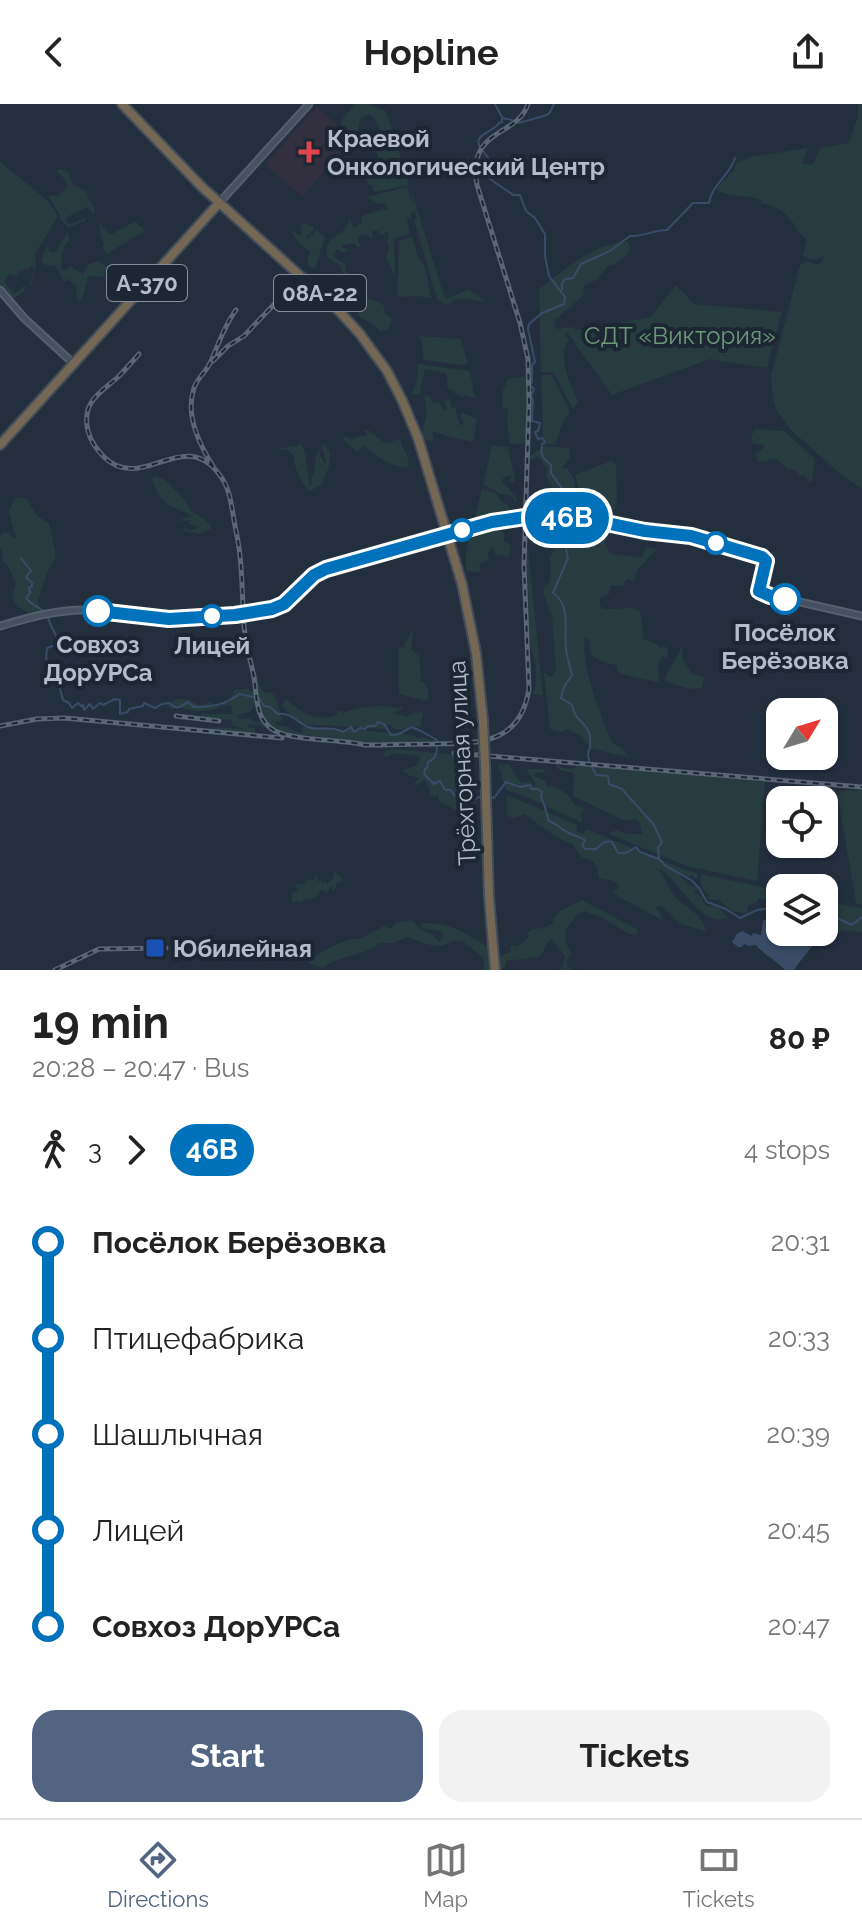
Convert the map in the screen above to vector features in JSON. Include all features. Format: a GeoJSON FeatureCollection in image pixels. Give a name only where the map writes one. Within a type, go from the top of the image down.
{"type":"FeatureCollection","features":[{"type":"Feature","properties":{"kind":"highway","name":"Трёхгорная улица"},"geometry":{"type":"LineString","coordinates":[[122,104],[185,171],[339,311],[360,334],[399,393],[413,424],[440,509],[473,635],[483,720],[489,897],[495,970]]}},
{"type":"Feature","properties":{"kind":"highway","name":"А-370"},"geometry":{"type":"LineString","coordinates":[[0,445],[219,203]]}},
{"type":"Feature","properties":{"kind":"main road"},"geometry":{"type":"LineString","coordinates":[[219,203],[309,104]]}},
{"type":"Feature","properties":{"kind":"main road"},"geometry":{"type":"LineString","coordinates":[[0,290],[24,318],[73,363]]}},
{"type":"Feature","properties":{"kind":"main road"},"geometry":{"type":"LineString","coordinates":[[0,626],[46,614],[86,610],[169,619],[272,609],[284,604],[314,575],[326,569],[492,522],[522,517],[582,518],[700,538],[762,557],[766,561],[760,593],[862,616]]}},
{"type":"Feature","properties":{"kind":"shaded area","name":"Краевой Онкологический Центр"},"geometry":{"type":"Polygon","coordinates":[[[317,107],[353,140],[302,196],[265,165],[317,107]]]}},
{"type":"Feature","properties":{"kind":"green space"},"geometry":{"type":"Polygon","coordinates":[[[356,104],[369,104],[386,111],[409,185],[375,192],[373,186],[368,184],[366,179],[379,169],[375,160],[378,158],[376,149],[380,131],[370,115],[361,119],[355,138],[341,124],[356,104]]]}},
{"type":"Feature","properties":{"kind":"green space"},"geometry":{"type":"Polygon","coordinates":[[[858,104],[862,104],[862,489],[791,430],[777,411],[773,399],[771,376],[800,265],[807,261],[819,265],[824,257],[812,260],[803,256],[807,239],[780,210],[756,198],[716,190],[734,171],[736,163],[750,157],[808,148],[802,164],[813,165],[820,148],[849,143],[858,117],[858,104]]]}},
{"type":"Feature","properties":{"kind":"green space"},"geometry":{"type":"Polygon","coordinates":[[[0,162],[47,200],[58,216],[36,252],[34,280],[28,285],[33,278],[32,266],[21,273],[18,271],[19,277],[9,274],[4,281],[14,294],[25,287],[11,301],[0,287],[0,162]]]}},
{"type":"Feature","properties":{"kind":"green space"},"geometry":{"type":"Polygon","coordinates":[[[61,169],[69,173],[72,184],[85,191],[87,201],[91,201],[95,211],[94,214],[87,207],[65,218],[69,225],[86,220],[68,228],[49,197],[59,196],[68,186],[56,171],[61,169]]]}},
{"type":"Feature","properties":{"kind":"green space"},"geometry":{"type":"Polygon","coordinates":[[[407,187],[414,207],[410,187],[445,299],[469,290],[487,302],[459,298],[446,305],[437,299],[414,220],[417,218],[415,211],[411,213],[411,218],[407,218],[410,234],[394,238],[395,276],[386,259],[389,233],[386,232],[381,236],[379,231],[372,231],[373,240],[366,234],[359,236],[358,243],[362,244],[358,248],[353,243],[343,245],[348,250],[344,253],[337,249],[334,257],[345,264],[347,275],[327,257],[328,244],[350,219],[354,228],[362,222],[362,216],[388,210],[386,204],[367,197],[407,187]]]}},
{"type":"Feature","properties":{"kind":"green space"},"geometry":{"type":"Polygon","coordinates":[[[100,220],[102,228],[110,235],[134,222],[141,227],[148,225],[142,228],[144,231],[107,254],[102,247],[100,220]]]}},
{"type":"Feature","properties":{"kind":"green space"},"geometry":{"type":"Polygon","coordinates":[[[301,224],[315,228],[306,237],[307,240],[317,230],[325,237],[315,268],[307,262],[310,251],[291,232],[301,235],[301,224]]]}},
{"type":"Feature","properties":{"kind":"green space"},"geometry":{"type":"Polygon","coordinates":[[[68,232],[69,241],[64,247],[61,269],[65,271],[70,266],[83,274],[89,264],[98,261],[110,269],[103,277],[88,276],[80,301],[77,300],[76,285],[65,278],[64,281],[55,265],[48,266],[41,262],[46,247],[49,252],[55,253],[68,232]]]}},
{"type":"Feature","properties":{"kind":"green space"},"geometry":{"type":"Polygon","coordinates":[[[412,236],[417,255],[425,267],[431,298],[397,297],[399,241],[412,236]]]}},
{"type":"Feature","properties":{"kind":"green space","name":"СДТ «Виктория»"},"geometry":{"type":"Polygon","coordinates":[[[618,242],[628,242],[628,254],[609,265],[596,280],[583,286],[584,295],[555,320],[557,329],[571,327],[581,330],[651,317],[676,285],[694,304],[782,312],[767,368],[710,359],[612,395],[567,332],[565,335],[569,340],[564,362],[578,403],[573,409],[554,373],[541,372],[539,289],[585,255],[618,242]]]}},
{"type":"Feature","properties":{"kind":"green space"},"geometry":{"type":"Polygon","coordinates":[[[367,298],[384,306],[384,312],[392,319],[388,330],[379,331],[358,316],[360,300],[367,298]]]}},
{"type":"Feature","properties":{"kind":"green space"},"geometry":{"type":"Polygon","coordinates":[[[419,337],[461,339],[468,363],[423,360],[419,337]]]}},
{"type":"Feature","properties":{"kind":"green space"},"geometry":{"type":"Polygon","coordinates":[[[417,364],[470,371],[475,399],[467,395],[462,397],[450,390],[445,373],[425,369],[419,395],[412,394],[418,376],[417,364]]]}},
{"type":"Feature","properties":{"kind":"green space"},"geometry":{"type":"Polygon","coordinates":[[[541,375],[552,375],[570,412],[555,444],[543,445],[541,375]]]}},
{"type":"Feature","properties":{"kind":"green space"},"geometry":{"type":"Polygon","coordinates":[[[525,376],[528,382],[527,443],[510,444],[508,409],[502,408],[503,390],[508,379],[525,376]]]}},
{"type":"Feature","properties":{"kind":"green space"},"geometry":{"type":"Polygon","coordinates":[[[428,395],[434,403],[439,402],[444,411],[447,410],[444,401],[450,400],[460,426],[464,423],[460,415],[463,413],[476,418],[473,442],[432,431],[434,440],[420,437],[427,413],[424,397],[428,395]]]}},
{"type":"Feature","properties":{"kind":"green space"},"geometry":{"type":"Polygon","coordinates":[[[756,429],[784,431],[815,459],[812,481],[798,475],[794,469],[787,469],[777,459],[757,461],[756,452],[762,450],[764,445],[753,443],[751,436],[756,429]]]}},
{"type":"Feature","properties":{"kind":"green space"},"geometry":{"type":"Polygon","coordinates":[[[368,430],[385,443],[401,439],[409,466],[391,464],[363,446],[357,452],[343,439],[346,436],[351,439],[367,435],[364,431],[368,430]]]}},
{"type":"Feature","properties":{"kind":"green space"},"geometry":{"type":"Polygon","coordinates":[[[300,443],[305,452],[311,487],[319,449],[325,464],[326,461],[321,445],[324,444],[330,452],[323,484],[310,491],[298,473],[293,452],[278,449],[295,448],[300,443]]]}},
{"type":"Feature","properties":{"kind":"green space"},"geometry":{"type":"Polygon","coordinates":[[[492,445],[508,447],[515,480],[510,482],[511,475],[502,481],[517,499],[516,502],[510,495],[483,485],[492,445]]]}},
{"type":"Feature","properties":{"kind":"green space"},"geometry":{"type":"Polygon","coordinates":[[[544,446],[569,448],[570,457],[561,469],[567,468],[574,479],[576,498],[570,509],[608,517],[617,524],[556,516],[558,512],[532,508],[532,497],[541,503],[563,497],[561,492],[553,497],[546,475],[548,469],[537,456],[531,460],[529,457],[544,446]]]}},
{"type":"Feature","properties":{"kind":"green space"},"geometry":{"type":"Polygon","coordinates":[[[611,461],[616,465],[617,506],[611,515],[590,510],[583,504],[575,475],[611,461]]]}},
{"type":"Feature","properties":{"kind":"green space"},"geometry":{"type":"Polygon","coordinates":[[[155,476],[165,480],[211,529],[198,534],[185,531],[184,527],[189,530],[198,527],[187,523],[193,520],[179,520],[193,516],[163,500],[152,479],[155,476]]]}},
{"type":"Feature","properties":{"kind":"green space"},"geometry":{"type":"Polygon","coordinates":[[[482,489],[497,494],[515,517],[473,525],[482,489]]]}},
{"type":"Feature","properties":{"kind":"green space"},"geometry":{"type":"Polygon","coordinates":[[[15,497],[27,499],[37,516],[49,523],[56,556],[38,600],[44,610],[35,614],[26,612],[15,602],[12,597],[16,583],[2,560],[2,533],[9,532],[13,539],[16,538],[9,512],[15,497]]]}},
{"type":"Feature","properties":{"kind":"green space"},"geometry":{"type":"Polygon","coordinates":[[[506,523],[501,530],[504,541],[511,546],[508,557],[495,554],[491,547],[489,559],[479,564],[481,572],[466,571],[470,531],[506,523]]]}},
{"type":"Feature","properties":{"kind":"green space"},"geometry":{"type":"Polygon","coordinates":[[[564,526],[610,531],[605,544],[612,554],[642,558],[646,547],[657,549],[637,570],[634,581],[627,579],[622,586],[611,585],[609,594],[600,598],[600,606],[604,609],[634,608],[639,611],[643,639],[660,648],[668,648],[667,658],[662,656],[659,663],[659,681],[621,674],[618,666],[591,654],[589,640],[585,638],[585,660],[601,714],[612,743],[621,747],[629,757],[592,749],[568,729],[562,732],[550,729],[544,673],[551,677],[556,669],[552,616],[543,593],[544,586],[550,582],[549,557],[553,553],[551,530],[564,526]]]}},
{"type":"Feature","properties":{"kind":"green space"},"geometry":{"type":"Polygon","coordinates":[[[526,548],[543,696],[532,694],[536,670],[530,646],[526,548]]]}},
{"type":"Feature","properties":{"kind":"green space"},"geometry":{"type":"Polygon","coordinates":[[[414,628],[411,649],[419,656],[421,681],[429,691],[427,701],[399,694],[398,649],[402,646],[404,649],[414,628]]]}},
{"type":"Feature","properties":{"kind":"green space"},"geometry":{"type":"Polygon","coordinates":[[[683,648],[682,656],[690,673],[704,677],[702,688],[690,689],[667,682],[665,678],[683,648]]]}},
{"type":"Feature","properties":{"kind":"green space"},"geometry":{"type":"Polygon","coordinates":[[[250,650],[260,687],[276,698],[282,721],[275,722],[276,725],[303,733],[303,727],[311,726],[344,732],[347,729],[412,735],[435,740],[436,743],[363,744],[276,730],[262,718],[250,650]]]}},
{"type":"Feature","properties":{"kind":"green space"},"geometry":{"type":"Polygon","coordinates":[[[234,690],[254,692],[255,703],[251,711],[237,716],[256,723],[262,721],[267,727],[263,729],[262,726],[248,724],[247,727],[255,728],[255,733],[214,730],[211,727],[244,729],[232,725],[232,719],[201,718],[201,714],[232,714],[231,705],[211,710],[198,711],[167,707],[182,699],[200,706],[211,702],[221,707],[223,703],[230,702],[234,690]]]}},
{"type":"Feature","properties":{"kind":"green space"},"geometry":{"type":"Polygon","coordinates":[[[286,699],[303,712],[323,718],[337,715],[337,711],[343,713],[378,706],[401,707],[403,709],[392,713],[408,717],[423,712],[420,727],[410,726],[403,730],[392,728],[390,724],[384,729],[306,724],[295,720],[282,706],[286,699]]]}},
{"type":"Feature","properties":{"kind":"green space"},"geometry":{"type":"Polygon","coordinates":[[[393,749],[456,755],[464,777],[472,781],[477,812],[461,813],[439,801],[437,794],[434,798],[429,794],[430,788],[424,780],[416,786],[419,778],[402,770],[417,766],[420,756],[383,755],[393,749]]]}},
{"type":"Feature","properties":{"kind":"green space"},"geometry":{"type":"Polygon","coordinates":[[[508,764],[520,781],[533,785],[536,784],[528,769],[543,769],[546,772],[536,772],[534,776],[545,781],[548,787],[550,784],[565,793],[574,805],[584,808],[580,813],[581,822],[506,790],[498,765],[508,764]]]}},
{"type":"Feature","properties":{"kind":"green space"},"geometry":{"type":"Polygon","coordinates":[[[557,764],[572,769],[576,766],[765,782],[757,881],[687,866],[609,834],[616,830],[642,834],[640,823],[635,819],[625,821],[573,796],[574,773],[560,770],[557,764]]]}},
{"type":"Feature","properties":{"kind":"green space"},"geometry":{"type":"Polygon","coordinates":[[[840,791],[862,791],[862,905],[856,903],[838,798],[840,791]]]}},
{"type":"Feature","properties":{"kind":"green space"},"geometry":{"type":"Polygon","coordinates":[[[507,795],[578,825],[576,831],[583,834],[586,829],[697,873],[698,879],[675,870],[689,885],[696,887],[694,893],[704,898],[702,900],[706,906],[718,907],[728,918],[717,920],[700,911],[660,869],[672,893],[696,914],[706,931],[680,924],[662,906],[655,907],[662,920],[612,893],[620,887],[614,881],[599,878],[594,863],[581,857],[573,844],[524,814],[515,818],[507,816],[507,795]]]}},
{"type":"Feature","properties":{"kind":"green space"},"geometry":{"type":"Polygon","coordinates":[[[334,872],[343,880],[337,883],[335,889],[331,886],[327,893],[323,890],[315,898],[292,904],[292,893],[300,890],[296,885],[314,880],[315,875],[317,882],[321,880],[322,884],[327,884],[333,879],[334,872]]]}},
{"type":"Feature","properties":{"kind":"green space"},"geometry":{"type":"Polygon","coordinates":[[[701,874],[766,888],[766,899],[759,898],[756,903],[748,905],[748,914],[732,911],[719,900],[709,899],[702,886],[701,874]]]}},
{"type":"Feature","properties":{"kind":"green space"},"geometry":{"type":"Polygon","coordinates":[[[582,900],[638,930],[636,936],[584,911],[565,930],[571,953],[567,965],[571,970],[561,970],[565,956],[552,939],[539,956],[507,960],[505,968],[501,969],[497,960],[511,952],[510,947],[517,947],[528,938],[532,929],[548,926],[561,911],[582,900]]]}},
{"type":"Feature","properties":{"kind":"green space"},"geometry":{"type":"Polygon","coordinates":[[[838,904],[862,908],[862,933],[838,932],[838,904]]]}},
{"type":"Feature","properties":{"kind":"green space"},"geometry":{"type":"Polygon","coordinates":[[[412,920],[439,942],[444,935],[440,931],[422,928],[420,924],[447,926],[482,943],[489,948],[491,970],[483,970],[485,960],[461,941],[435,946],[407,937],[394,943],[379,943],[368,951],[336,960],[323,968],[310,964],[309,961],[323,951],[341,943],[359,939],[384,926],[391,929],[396,923],[412,920]]]}},
{"type":"Feature","properties":{"kind":"water"},"geometry":{"type":"Polygon","coordinates":[[[766,919],[766,946],[812,946],[794,970],[785,970],[756,945],[738,947],[732,942],[742,931],[752,936],[753,933],[761,935],[766,919]]]}},
{"type":"Feature","properties":{"kind":"waterway"},"geometry":{"type":"LineString","coordinates":[[495,104],[502,117]]}},
{"type":"Feature","properties":{"kind":"waterway"},"geometry":{"type":"LineString","coordinates":[[516,121],[519,123],[547,115],[554,104]]}},
{"type":"Feature","properties":{"kind":"waterway"},"geometry":{"type":"LineString","coordinates":[[481,149],[481,137],[502,122],[502,118],[512,120]]}},
{"type":"Feature","properties":{"kind":"waterway"},"geometry":{"type":"LineString","coordinates":[[482,150],[490,160],[483,172],[513,195],[520,195],[526,211],[535,218],[545,234],[549,276],[565,297],[564,304],[542,313],[529,324],[528,329],[535,362],[530,385],[534,389],[531,396],[532,421],[540,423],[535,432],[538,439],[542,438],[545,442],[542,444]]}},
{"type":"Feature","properties":{"kind":"waterway"},"geometry":{"type":"LineString","coordinates":[[562,289],[565,279],[573,278],[581,264],[610,251],[630,236],[667,230],[693,203],[709,203],[713,191],[735,158]]}},
{"type":"Feature","properties":{"kind":"waterway"},"geometry":{"type":"LineString","coordinates":[[542,446],[543,457],[551,465],[551,473],[561,487],[568,516]]}},
{"type":"Feature","properties":{"kind":"waterway"},"geometry":{"type":"LineString","coordinates":[[568,520],[568,558],[553,593],[559,598],[566,618],[566,649],[572,675],[561,698],[572,705],[589,733],[590,748]]}},
{"type":"Feature","properties":{"kind":"waterway"},"geometry":{"type":"LineString","coordinates":[[21,558],[31,571],[26,577],[32,583],[26,598],[45,612]]}},
{"type":"Feature","properties":{"kind":"waterway"},"geometry":{"type":"LineString","coordinates":[[48,617],[58,642],[47,648],[46,658],[63,700],[72,708],[78,703],[83,705],[84,710],[90,704],[93,709],[100,703],[103,705],[115,699],[120,700],[120,714],[144,703],[155,708],[169,703],[178,707],[188,702],[194,707],[212,706],[239,694],[259,698],[264,706],[311,728],[343,732],[351,727],[354,732],[375,726],[378,722],[384,724],[391,735],[411,727],[437,740],[435,756],[428,762],[424,774],[434,784],[440,781],[445,790],[450,790],[455,796],[474,800],[481,796]]}},
{"type":"Feature","properties":{"kind":"waterway"},"geometry":{"type":"LineString","coordinates":[[589,749],[590,765]]}},
{"type":"Feature","properties":{"kind":"waterway"},"geometry":{"type":"LineString","coordinates":[[591,766],[596,775],[608,776],[609,784],[622,789],[654,825],[662,843],[658,847],[659,859],[691,880],[707,902],[740,918],[766,909]]}},
{"type":"Feature","properties":{"kind":"waterway"},"geometry":{"type":"LineString","coordinates":[[487,796],[494,798],[506,782],[520,787],[530,785],[531,789],[542,792],[549,821],[585,840],[582,846],[586,849],[596,849],[603,843],[612,842],[618,853],[626,853],[636,847],[640,852],[659,859]]}},
{"type":"Feature","properties":{"kind":"waterway"},"geometry":{"type":"LineString","coordinates":[[838,918],[852,925],[862,917]]}},
{"type":"Feature","properties":{"kind":"railway"},"geometry":{"type":"LineString","coordinates":[[139,354],[90,405],[87,413],[89,435],[101,454],[118,466],[133,469],[191,456],[205,461],[223,479],[230,496],[239,547],[245,635],[260,714],[268,726],[294,737],[365,745],[467,743],[507,731],[517,721],[529,689],[524,565],[528,359],[520,323],[477,185],[476,166],[479,153],[486,143],[514,123],[528,104]]}},
{"type":"Feature","properties":{"kind":"railway"},"geometry":{"type":"LineString","coordinates":[[213,361],[244,336],[281,297]]}},
{"type":"Feature","properties":{"kind":"railway"},"geometry":{"type":"LineString","coordinates":[[213,466],[195,428],[192,398],[196,384],[209,365],[236,310]]}},
{"type":"Feature","properties":{"kind":"railway"},"geometry":{"type":"LineString","coordinates":[[176,716],[219,721]]}},
{"type":"Feature","properties":{"kind":"railway"},"geometry":{"type":"LineString","coordinates":[[0,726],[64,718],[282,738]]}},
{"type":"Feature","properties":{"kind":"railway"},"geometry":{"type":"LineString","coordinates":[[454,753],[862,787]]}},
{"type":"Feature","properties":{"kind":"railway"},"geometry":{"type":"LineString","coordinates":[[55,970],[99,949],[166,948]]}},
{"type":"Feature","properties":{"kind":"bus line","name":"46В"},"geometry":{"type":"LineString","coordinates":[[98,611],[169,619],[272,609],[284,604],[314,575],[326,569],[492,522],[525,517],[582,518],[645,531],[691,536],[745,551],[766,561],[760,593],[785,599]]}},
{"type":"Feature","properties":{"kind":"place","name":"Краевой Онкологический Центр"},"geometry":{"type":"Point","coordinates":[309,152]}},
{"type":"Feature","properties":{"kind":"place","name":"Посёлок Берёзовка"},"geometry":{"type":"Point","coordinates":[785,599]}},
{"type":"Feature","properties":{"kind":"place","name":"Совхоз ДорУPCа"},"geometry":{"type":"Point","coordinates":[98,611]}},
{"type":"Feature","properties":{"kind":"place","name":"Лицей"},"geometry":{"type":"Point","coordinates":[212,616]}},
{"type":"Feature","properties":{"kind":"place","name":"Юбилейная"},"geometry":{"type":"Point","coordinates":[155,948]}}]}
